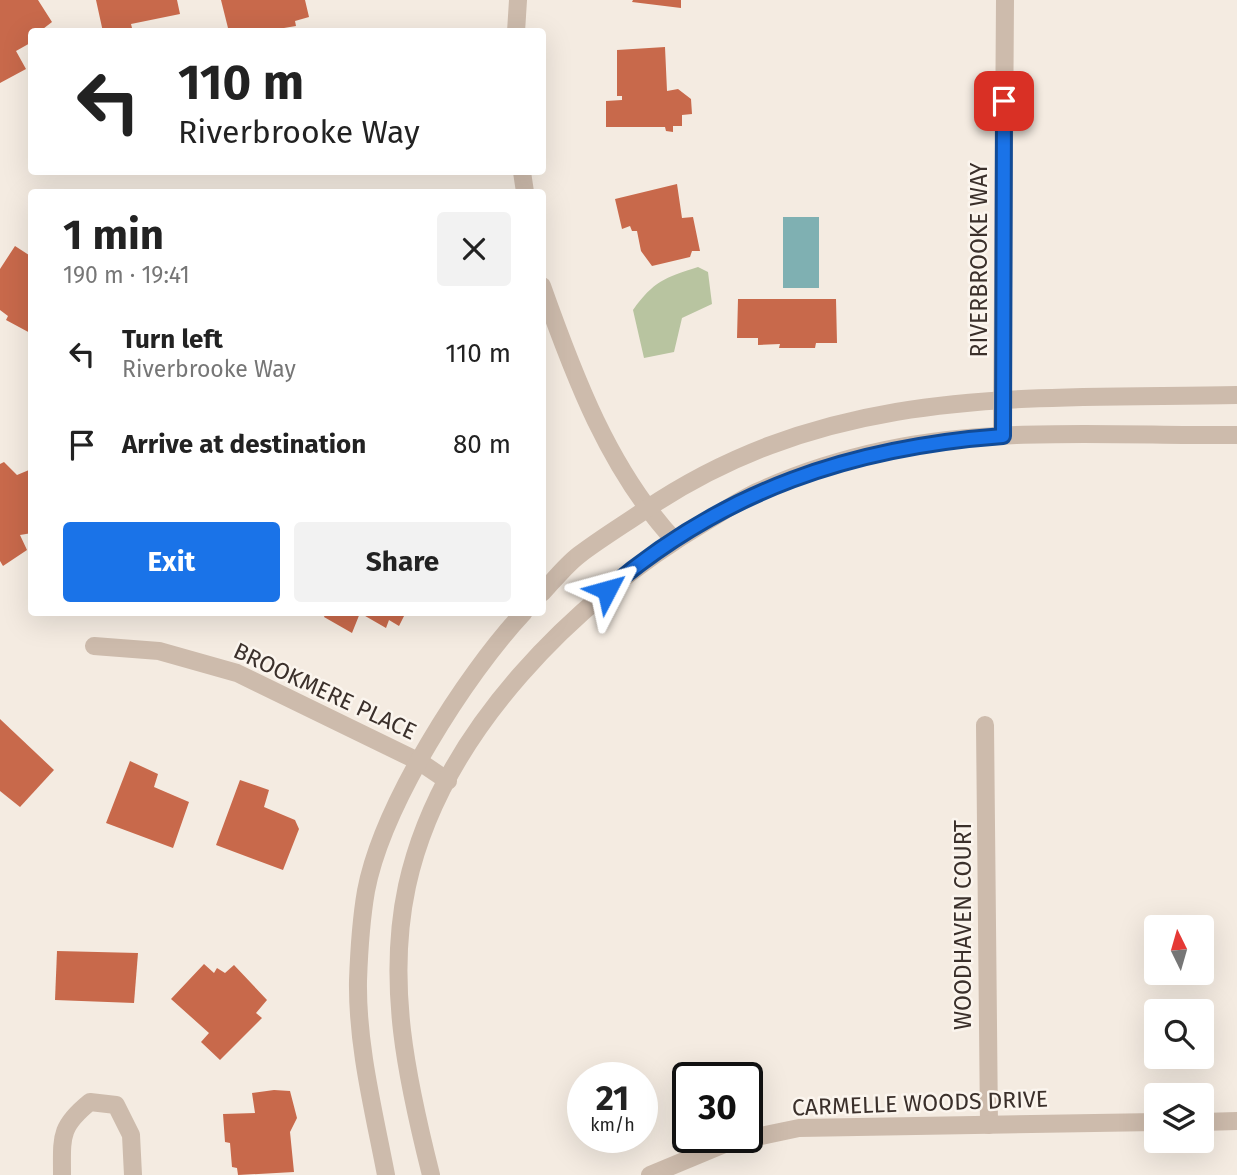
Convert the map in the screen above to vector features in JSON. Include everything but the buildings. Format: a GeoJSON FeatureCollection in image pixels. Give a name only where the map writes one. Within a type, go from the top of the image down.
{"type":"FeatureCollection","features":[{"type":"Feature","properties":{"kind":"street"},"geometry":{"type":"LineString","coordinates":[[516,28],[518,0]]}},
{"type":"Feature","properties":{"kind":"street","name":"RIVERBROOKE WAY"},"geometry":{"type":"LineString","coordinates":[[1003,436],[1005,0]]}},
{"type":"Feature","properties":{"kind":"street"},"geometry":{"type":"LineString","coordinates":[[546,297],[569,362],[610,448],[646,510],[675,541]]}},
{"type":"Feature","properties":{"kind":"street"},"geometry":{"type":"LineString","coordinates":[[546,589],[577,556],[682,485],[732,461],[841,421],[951,402],[1237,395]]}},
{"type":"Feature","properties":{"kind":"street"},"geometry":{"type":"LineString","coordinates":[[431,1175],[409,1087],[397,990],[407,887],[420,841],[447,781],[480,725],[547,646],[626,574],[675,541],[758,491],[838,463],[936,441],[1003,436],[1237,435]]}},
{"type":"Feature","properties":{"kind":"street"},"geometry":{"type":"LineString","coordinates":[[387,1175],[365,1067],[358,982],[366,890],[393,811],[420,762],[461,692],[521,616]]}},
{"type":"Feature","properties":{"kind":"street","name":"BROOKMERE PLACE"},"geometry":{"type":"LineString","coordinates":[[94,646],[159,651],[237,673],[420,762],[447,781]]}},
{"type":"Feature","properties":{"kind":"street","name":"WOODHAVEN COURT"},"geometry":{"type":"LineString","coordinates":[[985,725],[989,1125]]}},
{"type":"Feature","properties":{"kind":"street"},"geometry":{"type":"LineString","coordinates":[[62,1175],[62,1140],[69,1119],[90,1102],[116,1105],[131,1135],[133,1175]]}},
{"type":"Feature","properties":{"kind":"street"},"geometry":{"type":"LineString","coordinates":[[1214,1122],[1237,1121]]}},
{"type":"Feature","properties":{"kind":"street","name":"CARMELLE WOODS DRIVE"},"geometry":{"type":"LineString","coordinates":[[650,1175],[727,1143],[799,1128],[1144,1122]]}},
{"type":"Feature","properties":{"kind":"green space"},"geometry":{"type":"Polygon","coordinates":[[[698,267],[708,272],[712,304],[682,318],[674,352],[644,358],[633,310],[647,293],[661,282],[698,267]]]}},
{"type":"Feature","properties":{"kind":"water"},"geometry":{"type":"Polygon","coordinates":[[[783,217],[819,217],[819,288],[783,288],[783,217]]]}},
{"type":"Feature","properties":{"kind":"route"},"geometry":{"type":"LineString","coordinates":[[607,590],[675,541],[758,491],[838,463],[886,450],[936,441],[1003,436],[1004,101]]}}]}
